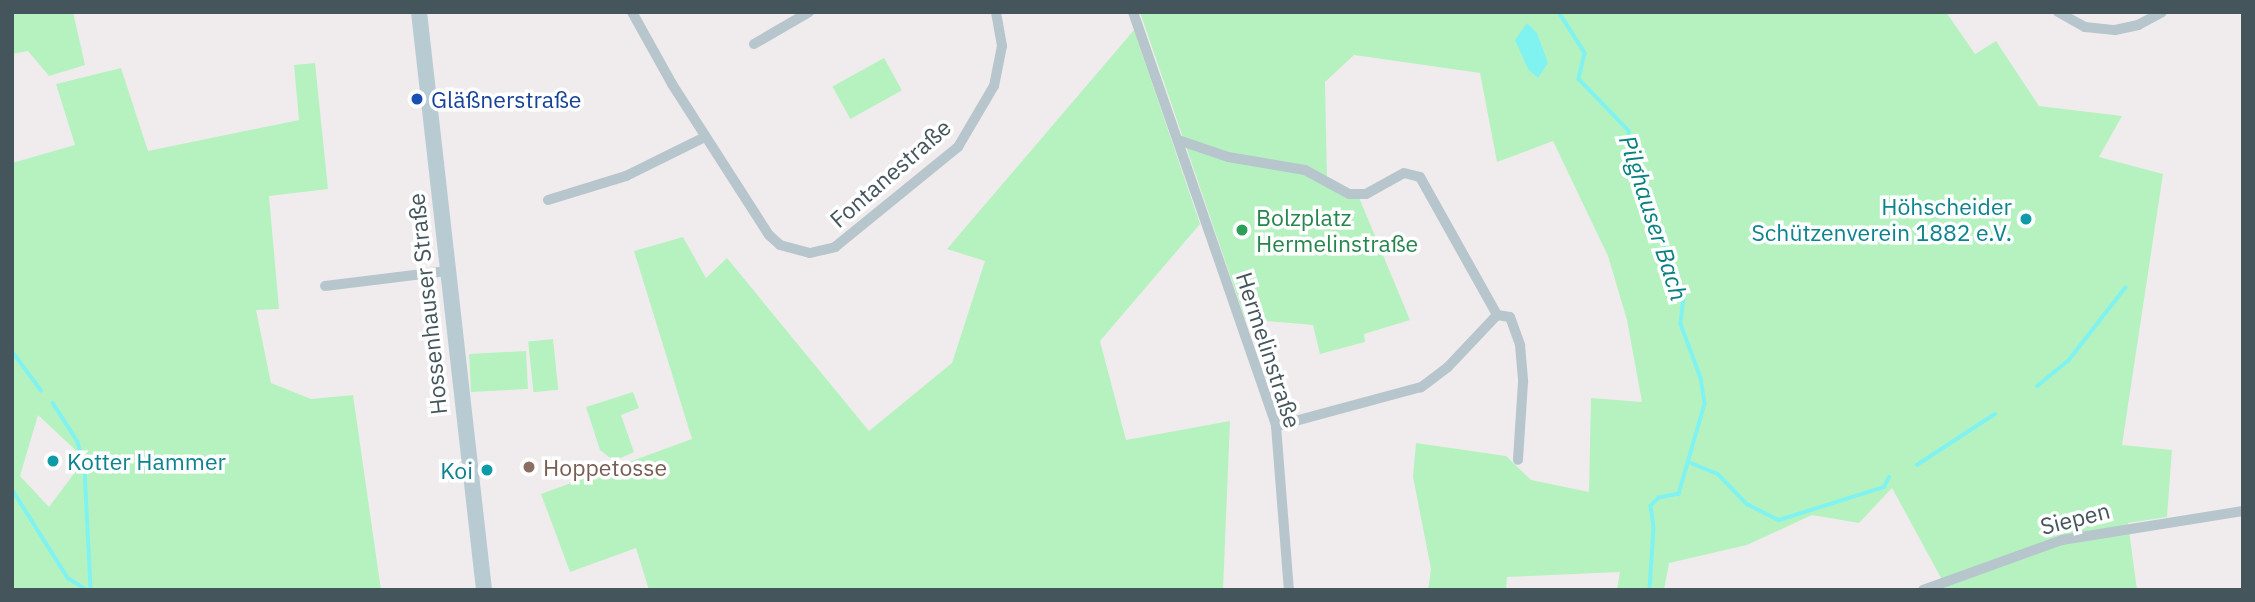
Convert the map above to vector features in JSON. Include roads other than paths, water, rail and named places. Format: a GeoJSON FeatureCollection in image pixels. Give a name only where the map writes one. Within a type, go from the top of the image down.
{"type":"FeatureCollection","features":[{"type":"Feature","properties":{"kind":"street","name":"Hossenhauser Straße"},"geometry":{"type":"LineString","coordinates":[[419,12],[484,590]]}},
{"type":"Feature","properties":{"kind":"street","name":"Fontanestraße"},"geometry":{"type":"LineString","coordinates":[[632,12],[705,138],[780,244],[810,253],[835,247],[958,147],[980,117],[1000,63],[996,12]]}},
{"type":"Feature","properties":{"kind":"street"},"geometry":{"type":"LineString","coordinates":[[754,44],[809,12]]}},
{"type":"Feature","properties":{"kind":"street","name":"Hermelinstraße"},"geometry":{"type":"LineString","coordinates":[[1133,12],[1276,426],[1289,590]]}},
{"type":"Feature","properties":{"kind":"street"},"geometry":{"type":"LineString","coordinates":[[2058,12],[2085,27],[2115,30],[2138,25],[2162,12]]}},
{"type":"Feature","properties":{"kind":"street"},"geometry":{"type":"LineString","coordinates":[[548,200],[626,176],[705,138]]}},
{"type":"Feature","properties":{"kind":"street"},"geometry":{"type":"LineString","coordinates":[[1178,140],[1228,157],[1304,170],[1349,194],[1366,194],[1404,173],[1420,177],[1497,315]]}},
{"type":"Feature","properties":{"kind":"street"},"geometry":{"type":"LineString","coordinates":[[325,286],[447,271]]}},
{"type":"Feature","properties":{"kind":"street"},"geometry":{"type":"LineString","coordinates":[[1276,426],[1422,387],[1448,367],[1497,315]]}},
{"type":"Feature","properties":{"kind":"street"},"geometry":{"type":"LineString","coordinates":[[1497,315],[1510,317],[1520,345],[1523,382],[1518,460]]}},
{"type":"Feature","properties":{"kind":"street","name":"Siepen"},"geometry":{"type":"LineString","coordinates":[[1923,590],[2062,540],[2243,511]]}},
{"type":"Feature","properties":{"kind":"water"},"geometry":{"type":"Polygon","coordinates":[[[1527,23],[1537,33],[1548,63],[1538,78],[1528,69],[1515,40],[1527,23]]]}},
{"type":"Feature","properties":{"kind":"waterway","name":"Pilghauser Bach"},"geometry":{"type":"LineString","coordinates":[[1559,12],[1585,53],[1579,79],[1629,131],[1635,165],[1684,298],[1681,324],[1701,378],[1705,404],[1679,494],[1659,498],[1651,506],[1654,528],[1650,590]]}},
{"type":"Feature","properties":{"kind":"waterway"},"geometry":{"type":"LineString","coordinates":[[2037,386],[2068,361],[2125,288]]}},
{"type":"Feature","properties":{"kind":"waterway"},"geometry":{"type":"LineString","coordinates":[[12,351],[41,390]]}},
{"type":"Feature","properties":{"kind":"waterway"},"geometry":{"type":"LineString","coordinates":[[53,403],[78,442],[85,470],[91,590]]}},
{"type":"Feature","properties":{"kind":"waterway"},"geometry":{"type":"LineString","coordinates":[[1917,465],[1995,414]]}},
{"type":"Feature","properties":{"kind":"waterway"},"geometry":{"type":"LineString","coordinates":[[1691,463],[1718,474],[1747,504],[1779,520],[1884,487],[1889,477]]}},
{"type":"Feature","properties":{"kind":"waterway"},"geometry":{"type":"LineString","coordinates":[[12,489],[68,578],[87,590]]}},
{"type":"Feature","properties":{"kind":"place","name":"Gläßnerstraße"},"geometry":{"type":"Point","coordinates":[417,99]}},
{"type":"Feature","properties":{"kind":"place","name":"Höhscheider Schützenverein 1882 e.V."},"geometry":{"type":"Point","coordinates":[2026,219]}},
{"type":"Feature","properties":{"kind":"place","name":"Bolzplatz Hermelinstraße"},"geometry":{"type":"Point","coordinates":[1242,230]}},
{"type":"Feature","properties":{"kind":"place","name":"Kotter Hammer"},"geometry":{"type":"Point","coordinates":[53,461]}},
{"type":"Feature","properties":{"kind":"place","name":"Hoppetosse"},"geometry":{"type":"Point","coordinates":[529,467]}},
{"type":"Feature","properties":{"kind":"place","name":"Koi"},"geometry":{"type":"Point","coordinates":[487,470]}}]}
